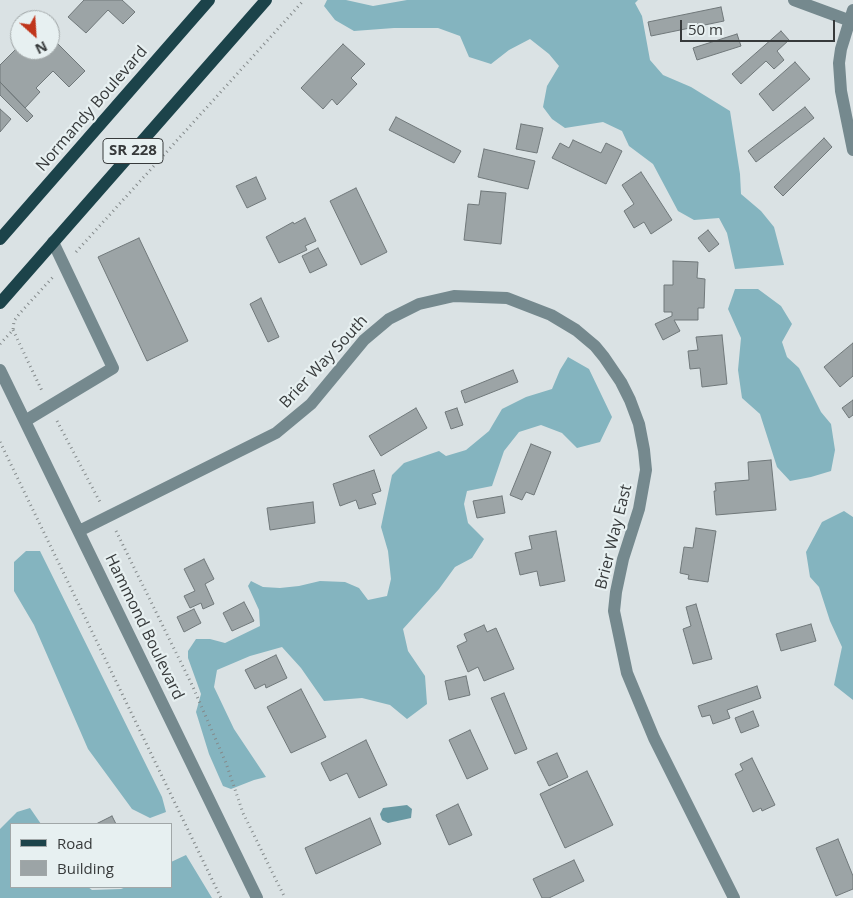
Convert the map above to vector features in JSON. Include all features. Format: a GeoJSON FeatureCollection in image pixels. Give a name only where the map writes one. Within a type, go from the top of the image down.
{"type":"FeatureCollection","features":[{"type":"Feature","properties":{"kind":"main road","name":"Normandy Boulevard"},"geometry":{"type":"LineString","coordinates":[[0,239],[209,0]]}},
{"type":"Feature","properties":{"kind":"main road","name":"SR 228"},"geometry":{"type":"LineString","coordinates":[[0,303],[266,0]]}},
{"type":"Feature","properties":{"kind":"street"},"geometry":{"type":"LineString","coordinates":[[794,0],[851,15],[839,63],[840,91],[853,150]]}},
{"type":"Feature","properties":{"kind":"street"},"geometry":{"type":"LineString","coordinates":[[25,421],[113,368],[53,242]]}},
{"type":"Feature","properties":{"kind":"street","name":"Brier Way South"},"geometry":{"type":"LineString","coordinates":[[79,531],[276,433],[310,404],[364,340],[389,319],[419,304],[454,296],[507,298],[550,315]]}},
{"type":"Feature","properties":{"kind":"street","name":"Brier Way East"},"geometry":{"type":"LineString","coordinates":[[550,315],[576,330],[595,346],[604,357],[621,382],[639,424],[646,470],[639,509],[622,559],[614,612],[627,673],[654,738],[734,898]]}},
{"type":"Feature","properties":{"kind":"street","name":"Hammond Boulevard"},"geometry":{"type":"LineString","coordinates":[[0,370],[257,898]]}},
{"type":"Feature","properties":{"kind":"path"},"geometry":{"type":"LineString","coordinates":[[285,898],[243,813],[226,762],[193,687],[50,406],[14,330],[14,321],[304,0]]}},
{"type":"Feature","properties":{"kind":"path"},"geometry":{"type":"LineString","coordinates":[[0,344],[14,330]]}},
{"type":"Feature","properties":{"kind":"path"},"geometry":{"type":"LineString","coordinates":[[0,442],[221,898]]}},
{"type":"Feature","properties":{"kind":"shaded area"},"geometry":{"type":"Polygon","coordinates":[[[327,0],[346,0],[373,6],[407,0],[638,0],[635,3],[642,16],[650,60],[663,75],[691,87],[730,111],[740,174],[741,194],[761,211],[774,227],[784,265],[735,269],[727,233],[719,218],[694,220],[678,211],[653,164],[629,146],[622,131],[603,122],[565,128],[552,119],[543,107],[547,86],[559,66],[549,54],[530,39],[509,50],[491,64],[469,57],[460,36],[438,28],[394,28],[354,31],[335,20],[324,6],[327,0]]]}},
{"type":"Feature","properties":{"kind":"shaded area"},"geometry":{"type":"Polygon","coordinates":[[[735,289],[758,289],[781,306],[792,324],[782,342],[787,357],[799,368],[821,412],[831,424],[835,450],[831,471],[790,481],[777,467],[760,414],[742,398],[738,370],[741,338],[728,309],[735,289]]]}},
{"type":"Feature","properties":{"kind":"shaded area"},"geometry":{"type":"Polygon","coordinates":[[[568,357],[589,369],[612,417],[600,442],[577,448],[562,433],[541,425],[519,432],[504,451],[492,486],[467,491],[464,504],[468,523],[484,539],[472,558],[455,567],[439,589],[403,629],[408,651],[425,676],[427,704],[407,719],[390,705],[362,698],[324,701],[301,668],[282,647],[250,656],[217,670],[214,687],[234,729],[266,777],[231,789],[223,786],[209,754],[196,712],[201,694],[188,658],[188,651],[196,639],[210,639],[225,643],[260,626],[259,610],[248,586],[251,581],[263,587],[280,588],[320,581],[345,582],[359,588],[368,600],[387,596],[391,579],[388,551],[381,527],[392,475],[404,463],[439,451],[446,456],[466,450],[489,431],[502,409],[526,397],[552,389],[568,357]]]}},
{"type":"Feature","properties":{"kind":"shaded area"},"geometry":{"type":"Polygon","coordinates":[[[844,511],[853,517],[853,700],[834,685],[842,647],[830,621],[819,587],[810,577],[806,552],[822,522],[844,511]]]}},
{"type":"Feature","properties":{"kind":"shaded area"},"geometry":{"type":"Polygon","coordinates":[[[26,551],[40,551],[162,797],[166,812],[150,818],[132,809],[88,749],[34,625],[14,591],[14,562],[26,551]]]}},
{"type":"Feature","properties":{"kind":"shaded area"},"geometry":{"type":"Polygon","coordinates":[[[407,805],[412,809],[411,818],[388,823],[382,820],[380,814],[383,808],[407,805]]]}},
{"type":"Feature","properties":{"kind":"shaded area"},"geometry":{"type":"Polygon","coordinates":[[[30,808],[40,823],[10,823],[10,888],[89,888],[92,890],[172,888],[172,862],[186,855],[212,898],[0,898],[0,829],[17,812],[30,808]]]}},
{"type":"Feature","properties":{"kind":"building"},"geometry":{"type":"Polygon","coordinates":[[[84,0],[122,0],[135,12],[123,24],[108,10],[86,33],[68,17],[84,0]]]}},
{"type":"Feature","properties":{"kind":"building"},"geometry":{"type":"Polygon","coordinates":[[[721,7],[724,21],[651,36],[648,22],[721,7]]]}},
{"type":"Feature","properties":{"kind":"building"},"geometry":{"type":"Polygon","coordinates":[[[781,31],[789,40],[777,51],[784,60],[774,69],[766,61],[741,84],[732,74],[781,31]]]}},
{"type":"Feature","properties":{"kind":"building"},"geometry":{"type":"Polygon","coordinates":[[[737,34],[741,46],[697,60],[693,48],[737,34]]]}},
{"type":"Feature","properties":{"kind":"building"},"geometry":{"type":"Polygon","coordinates":[[[343,44],[365,64],[351,78],[357,84],[337,105],[332,99],[323,109],[301,88],[343,44]]]}},
{"type":"Feature","properties":{"kind":"building"},"geometry":{"type":"Polygon","coordinates":[[[60,46],[85,71],[69,87],[53,71],[36,88],[40,92],[25,108],[0,82],[0,65],[10,55],[10,60],[60,60],[60,46]]]}},
{"type":"Feature","properties":{"kind":"building"},"geometry":{"type":"Polygon","coordinates":[[[795,62],[810,79],[773,111],[759,94],[795,62]]]}},
{"type":"Feature","properties":{"kind":"building"},"geometry":{"type":"Polygon","coordinates":[[[0,82],[33,116],[27,122],[0,95],[0,82]]]}},
{"type":"Feature","properties":{"kind":"building"},"geometry":{"type":"Polygon","coordinates":[[[805,107],[814,118],[756,162],[748,151],[805,107]]]}},
{"type":"Feature","properties":{"kind":"building"},"geometry":{"type":"Polygon","coordinates":[[[0,109],[11,119],[0,132],[0,109]]]}},
{"type":"Feature","properties":{"kind":"building"},"geometry":{"type":"Polygon","coordinates":[[[396,117],[461,151],[454,163],[389,130],[396,117]]]}},
{"type":"Feature","properties":{"kind":"building"},"geometry":{"type":"Polygon","coordinates":[[[521,124],[543,128],[537,153],[516,149],[521,124]]]}},
{"type":"Feature","properties":{"kind":"building"},"geometry":{"type":"Polygon","coordinates":[[[824,138],[832,147],[783,196],[774,187],[824,138]]]}},
{"type":"Feature","properties":{"kind":"building"},"geometry":{"type":"Polygon","coordinates":[[[573,140],[601,153],[606,143],[622,151],[606,184],[552,158],[560,143],[569,148],[573,140]]]}},
{"type":"Feature","properties":{"kind":"building"},"geometry":{"type":"Polygon","coordinates":[[[484,149],[535,161],[528,189],[478,177],[484,149]]]}},
{"type":"Feature","properties":{"kind":"building"},"geometry":{"type":"Polygon","coordinates":[[[641,172],[672,220],[651,234],[644,222],[634,228],[624,211],[634,204],[622,185],[641,172]]]}},
{"type":"Feature","properties":{"kind":"building"},"geometry":{"type":"Polygon","coordinates":[[[256,177],[266,199],[247,208],[236,186],[256,177]]]}},
{"type":"Feature","properties":{"kind":"building"},"geometry":{"type":"Polygon","coordinates":[[[356,188],[387,252],[361,265],[330,201],[356,188]]]}},
{"type":"Feature","properties":{"kind":"building"},"geometry":{"type":"Polygon","coordinates":[[[481,191],[506,193],[501,244],[464,240],[468,204],[479,205],[481,191]]]}},
{"type":"Feature","properties":{"kind":"building"},"geometry":{"type":"Polygon","coordinates":[[[305,218],[316,241],[305,246],[307,250],[279,263],[266,237],[293,222],[294,224],[305,218]]]}},
{"type":"Feature","properties":{"kind":"building"},"geometry":{"type":"Polygon","coordinates":[[[708,230],[719,244],[709,252],[698,238],[708,230]]]}},
{"type":"Feature","properties":{"kind":"building"},"geometry":{"type":"Polygon","coordinates":[[[139,238],[188,341],[147,361],[98,257],[139,238]]]}},
{"type":"Feature","properties":{"kind":"building"},"geometry":{"type":"Polygon","coordinates":[[[318,248],[327,265],[310,273],[302,256],[318,248]]]}},
{"type":"Feature","properties":{"kind":"building"},"geometry":{"type":"Polygon","coordinates":[[[673,261],[698,262],[697,278],[705,279],[704,308],[698,308],[698,320],[674,320],[680,331],[663,340],[655,324],[672,316],[672,312],[664,312],[664,285],[673,285],[673,261]]]}},
{"type":"Feature","properties":{"kind":"building"},"geometry":{"type":"Polygon","coordinates":[[[261,298],[279,337],[268,342],[250,304],[261,298]]]}},
{"type":"Feature","properties":{"kind":"building"},"geometry":{"type":"Polygon","coordinates":[[[722,335],[727,384],[702,387],[700,368],[690,369],[688,351],[698,350],[696,337],[722,335]]]}},
{"type":"Feature","properties":{"kind":"building"},"geometry":{"type":"Polygon","coordinates":[[[853,343],[853,376],[840,387],[824,367],[853,343]]]}},
{"type":"Feature","properties":{"kind":"building"},"geometry":{"type":"Polygon","coordinates":[[[513,370],[518,382],[465,403],[461,391],[513,370]]]}},
{"type":"Feature","properties":{"kind":"building"},"geometry":{"type":"Polygon","coordinates":[[[853,400],[853,415],[849,418],[842,408],[853,400]]]}},
{"type":"Feature","properties":{"kind":"building"},"geometry":{"type":"Polygon","coordinates":[[[416,408],[427,428],[381,456],[369,436],[416,408]]]}},
{"type":"Feature","properties":{"kind":"building"},"geometry":{"type":"Polygon","coordinates":[[[457,408],[463,425],[451,429],[445,412],[457,408]]]}},
{"type":"Feature","properties":{"kind":"building"},"geometry":{"type":"Polygon","coordinates":[[[531,444],[551,452],[534,495],[526,492],[522,500],[510,495],[531,444]]]}},
{"type":"Feature","properties":{"kind":"building"},"geometry":{"type":"Polygon","coordinates":[[[771,460],[776,510],[716,515],[715,483],[749,480],[748,462],[771,460]]]}},
{"type":"Feature","properties":{"kind":"building"},"geometry":{"type":"Polygon","coordinates":[[[374,470],[381,491],[372,494],[376,504],[359,509],[356,500],[340,506],[333,484],[374,470]]]}},
{"type":"Feature","properties":{"kind":"building"},"geometry":{"type":"Polygon","coordinates":[[[502,496],[505,513],[477,518],[473,501],[502,496]]]}},
{"type":"Feature","properties":{"kind":"building"},"geometry":{"type":"Polygon","coordinates":[[[313,502],[315,523],[270,530],[267,508],[313,502]]]}},
{"type":"Feature","properties":{"kind":"building"},"geometry":{"type":"Polygon","coordinates":[[[696,528],[716,531],[708,582],[688,579],[689,575],[680,573],[684,547],[693,548],[696,528]]]}},
{"type":"Feature","properties":{"kind":"building"},"geometry":{"type":"Polygon","coordinates":[[[556,531],[565,581],[540,586],[537,571],[520,575],[515,553],[532,549],[529,536],[556,531]]]}},
{"type":"Feature","properties":{"kind":"building"},"geometry":{"type":"Polygon","coordinates":[[[204,559],[214,579],[205,584],[214,604],[203,609],[201,603],[190,608],[184,596],[195,591],[184,569],[204,559]]]}},
{"type":"Feature","properties":{"kind":"building"},"geometry":{"type":"Polygon","coordinates":[[[244,602],[254,621],[232,631],[223,613],[244,602]]]}},
{"type":"Feature","properties":{"kind":"building"},"geometry":{"type":"Polygon","coordinates":[[[696,604],[712,659],[693,664],[683,629],[691,626],[686,607],[696,604]]]}},
{"type":"Feature","properties":{"kind":"building"},"geometry":{"type":"Polygon","coordinates":[[[194,609],[201,623],[184,632],[177,617],[194,609]]]}},
{"type":"Feature","properties":{"kind":"building"},"geometry":{"type":"Polygon","coordinates":[[[811,624],[816,641],[781,651],[776,634],[811,624]]]}},
{"type":"Feature","properties":{"kind":"building"},"geometry":{"type":"Polygon","coordinates":[[[484,625],[487,632],[496,628],[514,669],[484,681],[478,667],[468,672],[457,646],[467,641],[464,634],[484,625]]]}},
{"type":"Feature","properties":{"kind":"building"},"geometry":{"type":"Polygon","coordinates":[[[276,655],[287,678],[266,688],[265,684],[255,689],[245,670],[276,655]]]}},
{"type":"Feature","properties":{"kind":"building"},"geometry":{"type":"Polygon","coordinates":[[[466,676],[470,695],[449,700],[445,681],[466,676]]]}},
{"type":"Feature","properties":{"kind":"building"},"geometry":{"type":"Polygon","coordinates":[[[757,686],[761,698],[727,710],[730,718],[713,724],[710,715],[702,717],[698,706],[757,686]]]}},
{"type":"Feature","properties":{"kind":"building"},"geometry":{"type":"Polygon","coordinates":[[[301,689],[326,737],[291,753],[267,707],[301,689]]]}},
{"type":"Feature","properties":{"kind":"building"},"geometry":{"type":"Polygon","coordinates":[[[504,693],[527,749],[515,754],[491,698],[504,693]]]}},
{"type":"Feature","properties":{"kind":"building"},"geometry":{"type":"Polygon","coordinates":[[[753,711],[759,726],[741,733],[735,718],[753,711]]]}},
{"type":"Feature","properties":{"kind":"building"},"geometry":{"type":"Polygon","coordinates":[[[470,730],[488,769],[467,779],[449,740],[470,730]]]}},
{"type":"Feature","properties":{"kind":"building"},"geometry":{"type":"Polygon","coordinates":[[[366,740],[387,785],[359,798],[347,773],[330,781],[321,763],[366,740]]]}},
{"type":"Feature","properties":{"kind":"building"},"geometry":{"type":"Polygon","coordinates":[[[557,753],[568,777],[549,786],[537,762],[557,753]]]}},
{"type":"Feature","properties":{"kind":"building"},"geometry":{"type":"Polygon","coordinates":[[[752,758],[775,805],[762,811],[761,808],[753,812],[735,774],[743,770],[740,764],[752,758]]]}},
{"type":"Feature","properties":{"kind":"building"},"geometry":{"type":"Polygon","coordinates":[[[587,771],[613,825],[565,848],[540,794],[587,771]]]}},
{"type":"Feature","properties":{"kind":"building"},"geometry":{"type":"Polygon","coordinates":[[[458,804],[472,835],[449,845],[436,815],[458,804]]]}},
{"type":"Feature","properties":{"kind":"building"},"geometry":{"type":"Polygon","coordinates":[[[112,816],[116,823],[98,823],[112,816]]]}},
{"type":"Feature","properties":{"kind":"building"},"geometry":{"type":"Polygon","coordinates":[[[370,818],[381,844],[316,874],[305,848],[370,818]]]}},
{"type":"Feature","properties":{"kind":"building"},"geometry":{"type":"Polygon","coordinates":[[[838,839],[853,876],[853,889],[836,896],[816,848],[838,839]]]}},
{"type":"Feature","properties":{"kind":"building"},"geometry":{"type":"Polygon","coordinates":[[[574,860],[584,881],[549,898],[542,898],[533,879],[574,860]]]}}]}
